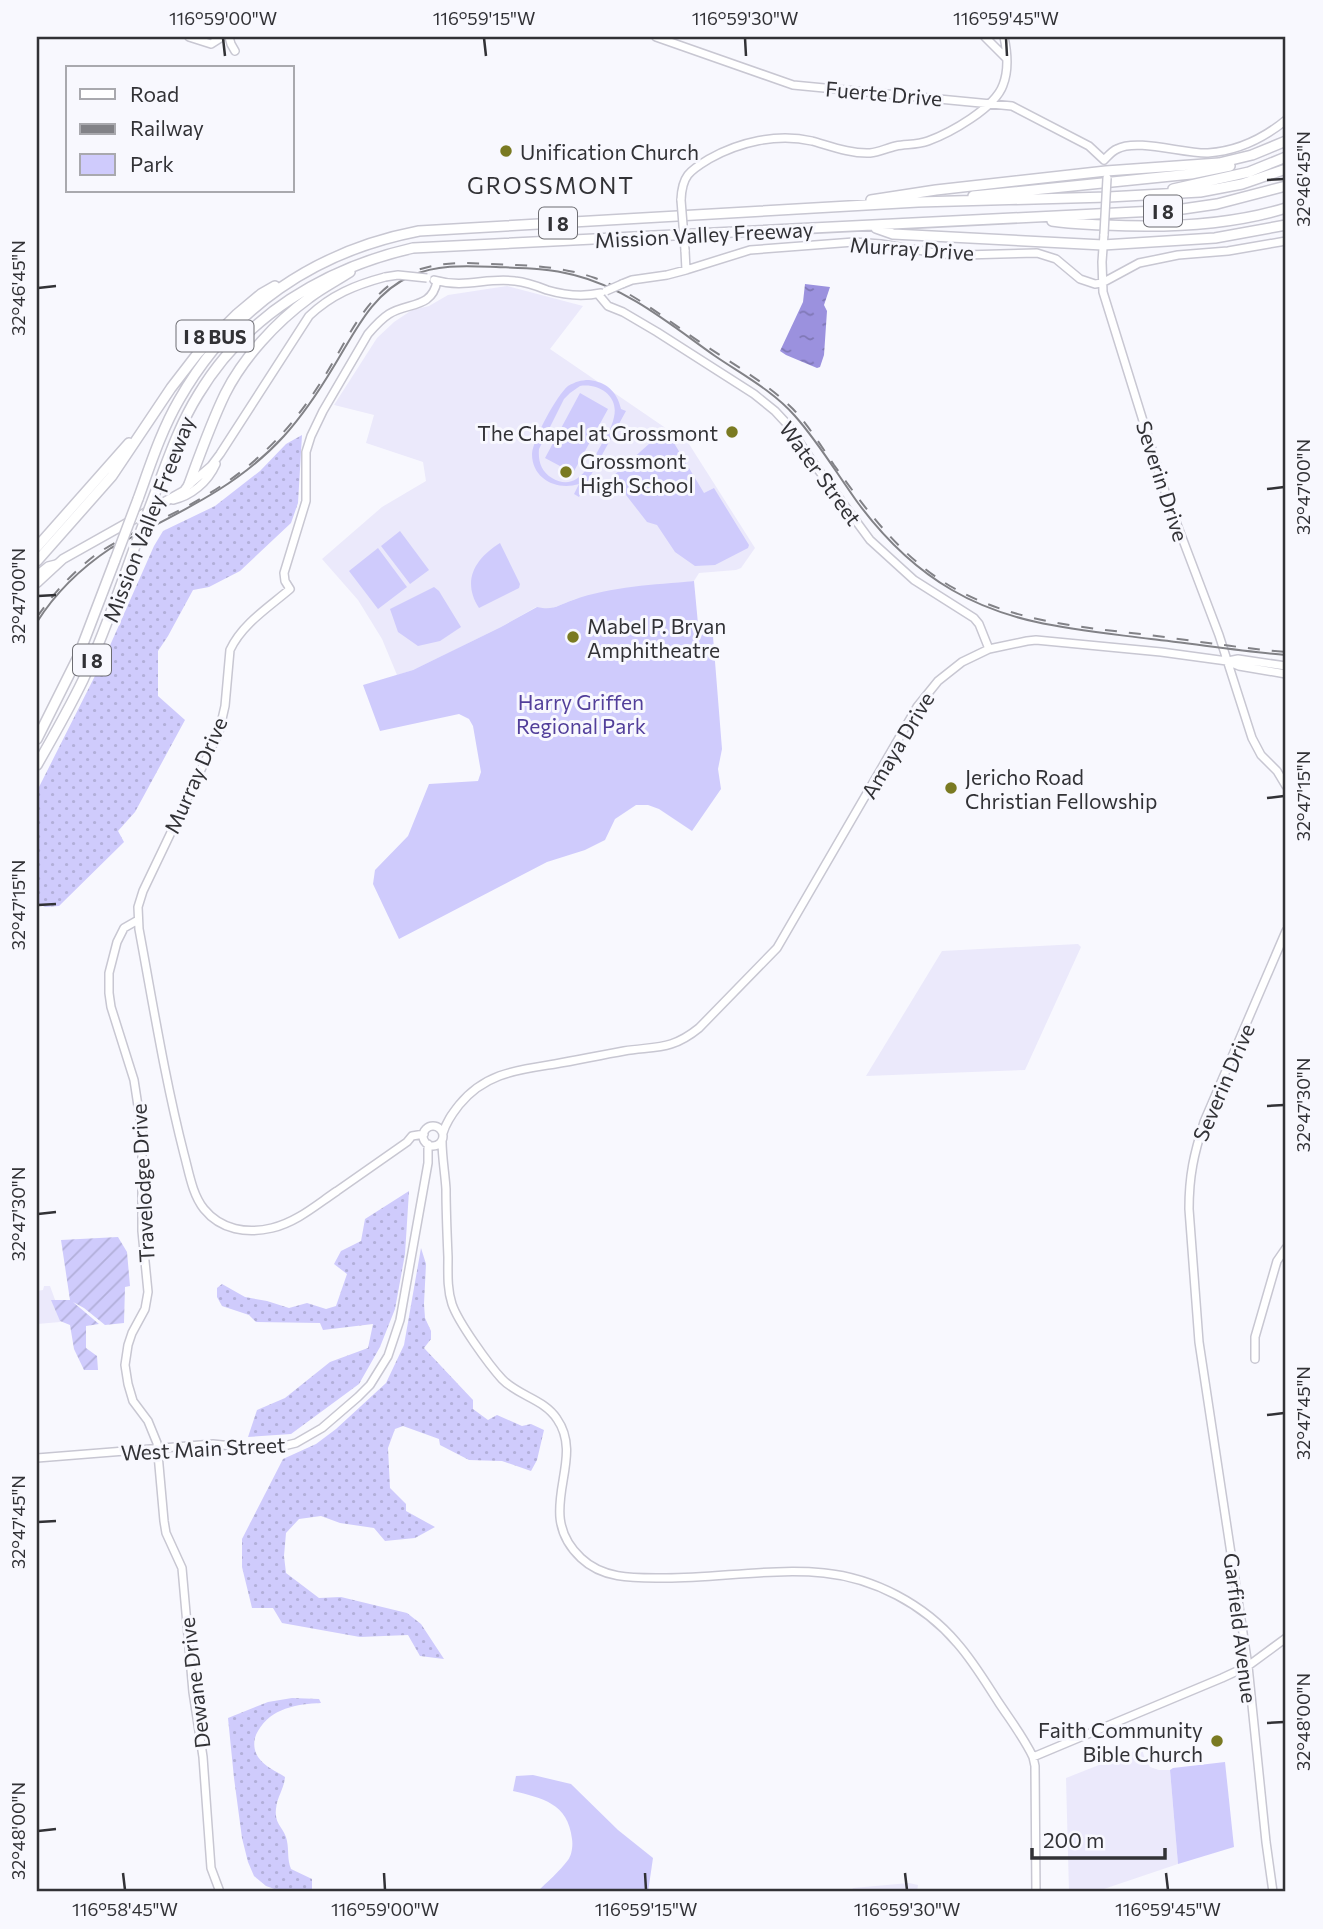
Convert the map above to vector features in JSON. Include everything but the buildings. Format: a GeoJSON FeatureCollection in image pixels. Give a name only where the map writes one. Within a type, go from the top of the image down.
{"type":"FeatureCollection","features":[{"type":"Feature","properties":{"kind":"highway"},"geometry":{"type":"LineString","coordinates":[[814,208],[936,190],[1219,163],[1252,155],[1286,141]]}},
{"type":"Feature","properties":{"kind":"highway"},"geometry":{"type":"LineString","coordinates":[[918,202],[1203,172],[1252,159],[1286,141]]}},
{"type":"Feature","properties":{"kind":"highway"},"geometry":{"type":"LineString","coordinates":[[1137,195],[1249,172],[1286,157]]}},
{"type":"Feature","properties":{"kind":"highway","name":"Mission Valley Freeway"},"geometry":{"type":"LineString","coordinates":[[37,739],[78,657],[165,426],[177,403],[207,357],[243,317],[307,269],[364,245],[419,231],[918,202],[1200,192],[1242,184],[1286,169]]}},
{"type":"Feature","properties":{"kind":"highway","name":"Mission Valley Freeway"},"geometry":{"type":"LineString","coordinates":[[37,765],[87,671],[188,412],[209,378],[231,350],[261,321],[320,280],[366,261],[414,248],[1176,210],[1217,204],[1286,186]]}},
{"type":"Feature","properties":{"kind":"highway"},"geometry":{"type":"LineString","coordinates":[[1036,218],[1069,224],[1157,226],[1200,224],[1286,210]]}},
{"type":"Feature","properties":{"kind":"highway"},"geometry":{"type":"LineString","coordinates":[[871,226],[894,234],[1102,245],[1215,238],[1286,225]]}},
{"type":"Feature","properties":{"kind":"highway","name":"I 8 BUS"},"geometry":{"type":"LineString","coordinates":[[189,484],[213,421],[226,393],[245,363],[277,325],[295,309],[366,261]]}},
{"type":"Feature","properties":{"kind":"highway","name":"I 8 BUS"},"geometry":{"type":"LineString","coordinates":[[37,561],[100,491],[182,373],[237,314],[261,293],[307,269]]}},
{"type":"Feature","properties":{"kind":"highway"},"geometry":{"type":"LineString","coordinates":[[37,547],[145,427]]}},
{"type":"Feature","properties":{"kind":"main road"},"geometry":{"type":"LineString","coordinates":[[37,583],[56,564],[184,491],[189,484]]}},
{"type":"Feature","properties":{"kind":"street"},"geometry":{"type":"LineString","coordinates":[[189,37],[211,44],[222,37]]}},
{"type":"Feature","properties":{"kind":"street"},"geometry":{"type":"LineString","coordinates":[[229,37],[235,51]]}},
{"type":"Feature","properties":{"kind":"street","name":"Fuerte Drive"},"geometry":{"type":"LineString","coordinates":[[656,37],[793,85],[1012,106],[1089,146],[1104,160]]}},
{"type":"Feature","properties":{"kind":"street"},"geometry":{"type":"LineString","coordinates":[[985,37],[1006,58]]}},
{"type":"Feature","properties":{"kind":"street"},"geometry":{"type":"LineString","coordinates":[[687,270],[681,200],[683,181],[688,173],[738,145],[759,141],[793,139],[862,152],[876,152],[894,146],[930,141],[969,119],[998,95],[1006,72],[1003,37]]}},
{"type":"Feature","properties":{"kind":"street"},"geometry":{"type":"LineString","coordinates":[[1003,84],[1006,97],[1012,106]]}},
{"type":"Feature","properties":{"kind":"street"},"geometry":{"type":"LineString","coordinates":[[1104,160],[1118,148],[1126,147],[1154,146],[1199,153],[1231,150],[1267,134],[1286,120]]}},
{"type":"Feature","properties":{"kind":"street","name":"Severin Drive"},"geometry":{"type":"LineString","coordinates":[[1104,160],[1106,174],[1102,245],[1103,292],[1167,498],[1227,661],[1252,738],[1261,755],[1277,771],[1286,786]]}},
{"type":"Feature","properties":{"kind":"street"},"geometry":{"type":"LineString","coordinates":[[1102,283],[1139,263],[1178,255],[1228,251],[1286,241]]}},
{"type":"Feature","properties":{"kind":"street","name":"Murray Drive"},"geometry":{"type":"LineString","coordinates":[[429,1142],[412,1136],[294,1219],[263,1229],[239,1230],[212,1217],[201,1205],[194,1189],[172,1108],[138,920],[138,907],[143,891],[219,732],[225,706],[230,650],[250,622],[290,589],[284,573],[306,501],[306,452],[323,411],[368,334],[388,315],[429,298],[436,290],[437,281],[461,285],[519,281],[580,296],[602,293],[632,280],[687,270],[750,250],[854,242],[942,254],[1037,253],[1056,259],[1080,279],[1102,283]]}},
{"type":"Feature","properties":{"kind":"street"},"geometry":{"type":"LineString","coordinates":[[189,484],[211,466],[220,454],[309,316],[321,304],[334,295],[384,277],[398,275],[437,281]]}},
{"type":"Feature","properties":{"kind":"street","name":"Water Street"},"geometry":{"type":"LineString","coordinates":[[602,293],[608,306],[657,331],[754,394],[775,411],[788,425],[870,540],[914,580],[974,618],[989,649]]}},
{"type":"Feature","properties":{"kind":"street"},"geometry":{"type":"LineString","coordinates":[[168,500],[186,496],[200,485],[213,470],[220,454]]}},
{"type":"Feature","properties":{"kind":"street"},"geometry":{"type":"LineString","coordinates":[[37,575],[48,566],[56,564]]}},
{"type":"Feature","properties":{"kind":"street","name":"Amaya Drive"},"geometry":{"type":"LineString","coordinates":[[454,1112],[470,1093],[486,1081],[508,1072],[674,1045],[699,1028],[777,948],[917,706],[931,688],[970,657],[1007,644],[1036,640],[1227,661],[1239,666],[1286,674]]}},
{"type":"Feature","properties":{"kind":"street","name":"Amaya Drive"},"geometry":{"type":"LineString","coordinates":[[1227,661],[1238,659],[1286,666]]}},
{"type":"Feature","properties":{"kind":"street","name":"Travelodge Drive"},"geometry":{"type":"LineString","coordinates":[[138,920],[124,928],[117,943],[109,973],[109,993],[134,1080],[142,1132],[142,1231],[148,1292],[145,1309],[128,1345],[125,1365],[133,1401],[148,1421],[158,1449]]}},
{"type":"Feature","properties":{"kind":"street","name":"Severin Drive"},"geometry":{"type":"LineString","coordinates":[[1208,1406],[1199,1342],[1189,1209],[1191,1167],[1204,1122],[1286,931]]}},
{"type":"Feature","properties":{"kind":"street"},"geometry":{"type":"LineString","coordinates":[[443,1161],[429,1142],[428,1128],[454,1112]]}},
{"type":"Feature","properties":{"kind":"street"},"geometry":{"type":"LineString","coordinates":[[454,1112],[445,1124],[442,1137],[448,1286],[454,1310],[503,1380],[537,1400],[556,1416],[566,1449],[558,1503],[560,1522],[570,1546],[588,1564],[603,1573],[629,1578],[826,1573],[873,1585],[915,1606],[930,1617],[957,1642],[973,1663],[1033,1757],[1036,1892]]}},
{"type":"Feature","properties":{"kind":"street"},"geometry":{"type":"LineString","coordinates":[[434,1126],[438,1127],[442,1137]]}},
{"type":"Feature","properties":{"kind":"street"},"geometry":{"type":"LineString","coordinates":[[429,1142],[442,1137]]}},
{"type":"Feature","properties":{"kind":"street","name":"West Main Street"},"geometry":{"type":"LineString","coordinates":[[37,1458],[214,1444],[260,1449],[289,1445],[316,1433],[358,1398],[388,1356],[397,1332],[428,1163],[429,1142]]}},
{"type":"Feature","properties":{"kind":"street"},"geometry":{"type":"LineString","coordinates":[[428,1163],[443,1161]]}},
{"type":"Feature","properties":{"kind":"street"},"geometry":{"type":"LineString","coordinates":[[1255,1359],[1255,1337],[1277,1261],[1286,1248]]}},
{"type":"Feature","properties":{"kind":"street","name":"Garfield Avenue"},"geometry":{"type":"LineString","coordinates":[[1208,1406],[1248,1666],[1273,1892]]}},
{"type":"Feature","properties":{"kind":"street","name":"Dewane Drive"},"geometry":{"type":"LineString","coordinates":[[158,1449],[166,1533],[182,1568],[193,1692],[203,1757],[211,1868],[220,1892]]}},
{"type":"Feature","properties":{"kind":"street"},"geometry":{"type":"LineString","coordinates":[[1033,1757],[1248,1666],[1286,1638]]}},
{"type":"Feature","properties":{"kind":"shaded area","name":"Grossmont High School"},"geometry":{"type":"Polygon","coordinates":[[[507,286],[583,306],[550,349],[689,444],[755,548],[741,568],[736,570],[699,573],[694,581],[575,599],[548,610],[536,607],[442,656],[397,675],[382,639],[358,600],[322,559],[382,507],[426,481],[423,462],[366,443],[374,415],[334,405],[377,338],[394,322],[412,310],[429,306],[448,295],[507,286]]]}},
{"type":"Feature","properties":{"kind":"shaded area"},"geometry":{"type":"Polygon","coordinates":[[[1078,944],[1081,947],[1025,1070],[866,1076],[942,951],[1078,944]]]}},
{"type":"Feature","properties":{"kind":"shaded area"},"geometry":{"type":"Polygon","coordinates":[[[44,1286],[50,1286],[62,1319],[60,1322],[37,1324],[37,1291],[43,1290],[44,1286]]]}},
{"type":"Feature","properties":{"kind":"shaded area"},"geometry":{"type":"Polygon","coordinates":[[[1142,1748],[1150,1767],[1170,1770],[1178,1864],[1095,1892],[1069,1892],[1066,1778],[1142,1748]]]}},
{"type":"Feature","properties":{"kind":"shaded area"},"geometry":{"type":"Polygon","coordinates":[[[909,1883],[918,1885],[917,1892],[850,1892],[853,1888],[909,1883]]]}},
{"type":"Feature","properties":{"kind":"green space"},"geometry":{"type":"Polygon","coordinates":[[[586,380],[610,388],[621,409],[626,411],[579,497],[574,494],[579,484],[562,486],[541,476],[533,463],[532,454],[541,428],[558,398],[568,386],[586,380]],[[580,386],[564,399],[539,449],[543,469],[561,482],[576,480],[582,475],[613,421],[615,410],[610,397],[600,389],[580,386]]]}},
{"type":"Feature","properties":{"kind":"green space"},"geometry":{"type":"Polygon","coordinates":[[[580,393],[608,409],[573,473],[545,458],[580,393]]]}},
{"type":"Feature","properties":{"kind":"green space"},"geometry":{"type":"Polygon","coordinates":[[[665,434],[671,438],[704,493],[714,488],[749,545],[748,548],[715,565],[695,566],[675,552],[657,525],[647,522],[612,477],[659,435],[665,434]]]}},
{"type":"Feature","properties":{"kind":"green space"},"geometry":{"type":"Polygon","coordinates":[[[302,435],[298,503],[291,523],[240,571],[209,587],[193,590],[158,651],[158,696],[185,720],[135,812],[118,831],[124,842],[59,906],[45,907],[37,903],[37,791],[108,650],[154,546],[163,531],[215,506],[260,471],[286,444],[302,435]]]}},
{"type":"Feature","properties":{"kind":"green space"},"geometry":{"type":"Polygon","coordinates":[[[400,531],[429,570],[410,584],[381,546],[400,531]]]}},
{"type":"Feature","properties":{"kind":"green space"},"geometry":{"type":"Polygon","coordinates":[[[500,543],[520,584],[519,588],[479,608],[471,588],[471,579],[478,563],[500,543]]]}},
{"type":"Feature","properties":{"kind":"green space"},"geometry":{"type":"Polygon","coordinates":[[[378,548],[407,587],[378,609],[349,571],[378,548]]]}},
{"type":"Feature","properties":{"kind":"green space","name":"Harry Griffen Regional Park"},"geometry":{"type":"Polygon","coordinates":[[[694,581],[698,624],[712,624],[722,749],[718,769],[721,789],[692,831],[659,809],[636,805],[615,819],[605,840],[585,850],[547,862],[399,939],[373,884],[375,870],[408,836],[429,784],[478,781],[481,772],[473,726],[469,719],[459,714],[380,731],[363,685],[413,670],[537,607],[552,608],[588,595],[618,589],[694,581]]]}},
{"type":"Feature","properties":{"kind":"green space"},"geometry":{"type":"Polygon","coordinates":[[[434,587],[461,627],[440,641],[418,646],[398,632],[390,609],[434,587]]]}},
{"type":"Feature","properties":{"kind":"green space"},"geometry":{"type":"Polygon","coordinates":[[[409,1191],[405,1254],[395,1309],[380,1347],[359,1384],[291,1434],[248,1437],[257,1410],[285,1398],[330,1362],[368,1348],[373,1324],[323,1330],[320,1323],[256,1322],[249,1315],[222,1306],[217,1297],[217,1288],[222,1284],[245,1297],[289,1308],[307,1303],[326,1309],[336,1306],[347,1274],[334,1264],[341,1251],[361,1241],[365,1219],[409,1191]]]}},
{"type":"Feature","properties":{"kind":"green space"},"geometry":{"type":"Polygon","coordinates":[[[118,1237],[127,1252],[130,1286],[125,1287],[124,1323],[105,1325],[73,1302],[99,1324],[86,1326],[86,1348],[97,1356],[98,1370],[84,1370],[74,1349],[70,1325],[60,1321],[51,1300],[70,1300],[61,1240],[118,1237]]]}},
{"type":"Feature","properties":{"kind":"green space"},"geometry":{"type":"Polygon","coordinates":[[[421,1248],[426,1264],[425,1318],[431,1331],[431,1339],[424,1348],[473,1400],[473,1409],[488,1420],[497,1415],[522,1426],[531,1424],[544,1430],[537,1460],[531,1471],[502,1461],[469,1460],[440,1445],[439,1439],[403,1426],[395,1429],[388,1448],[390,1488],[406,1504],[406,1511],[435,1527],[415,1538],[385,1541],[374,1528],[340,1523],[321,1516],[299,1519],[286,1533],[284,1556],[286,1573],[319,1598],[341,1597],[407,1613],[421,1624],[444,1659],[420,1656],[408,1635],[360,1637],[282,1623],[273,1608],[252,1608],[242,1567],[242,1539],[283,1459],[316,1444],[386,1383],[404,1345],[421,1248]]]}},
{"type":"Feature","properties":{"kind":"green space"},"geometry":{"type":"Polygon","coordinates":[[[292,1698],[319,1699],[321,1703],[294,1706],[277,1712],[263,1723],[256,1734],[254,1747],[256,1754],[267,1766],[285,1777],[277,1805],[277,1819],[286,1837],[291,1869],[312,1879],[312,1892],[283,1892],[266,1886],[254,1876],[242,1838],[234,1778],[228,1718],[268,1702],[292,1698]]]}},
{"type":"Feature","properties":{"kind":"green space"},"geometry":{"type":"Polygon","coordinates":[[[1225,1762],[1234,1847],[1178,1864],[1170,1770],[1225,1762]]]}},
{"type":"Feature","properties":{"kind":"green space"},"geometry":{"type":"Polygon","coordinates":[[[533,1775],[571,1784],[618,1830],[653,1858],[648,1892],[537,1892],[568,1860],[572,1841],[565,1817],[552,1804],[513,1791],[516,1776],[533,1775]]]}},
{"type":"Feature","properties":{"kind":"water"},"geometry":{"type":"Polygon","coordinates":[[[805,284],[830,287],[824,305],[827,311],[824,355],[820,367],[817,368],[780,351],[803,302],[805,284]]]}},
{"type":"Feature","properties":{"kind":"tram line"},"geometry":{"type":"LineString","coordinates":[[37,622],[79,572],[100,556],[203,500],[265,455],[304,411],[323,385],[357,327],[385,292],[421,272],[474,266],[535,269],[574,275],[612,289],[665,320],[786,407],[812,437],[858,503],[889,540],[925,572],[975,602],[999,612],[1048,625],[1286,655]]}},
{"type":"Feature","properties":{"kind":"railway"},"geometry":{"type":"LineString","coordinates":[[37,617],[63,584],[94,556],[204,497],[264,452],[305,405],[357,321],[387,287],[421,269],[443,264],[477,263],[569,271],[610,284],[639,300],[773,391],[810,429],[859,499],[900,547],[932,574],[974,598],[998,608],[1047,621],[1286,652]]}},
{"type":"Feature","properties":{"kind":"place","name":"Unification Church"},"geometry":{"type":"Point","coordinates":[506,151]}},
{"type":"Feature","properties":{"kind":"place","name":"The Chapel at Grossmont"},"geometry":{"type":"Point","coordinates":[732,432]}},
{"type":"Feature","properties":{"kind":"place","name":"Grossmont High School"},"geometry":{"type":"Point","coordinates":[566,472]}},
{"type":"Feature","properties":{"kind":"place","name":"Mabel P. Bryan Amphitheatre"},"geometry":{"type":"Point","coordinates":[573,637]}},
{"type":"Feature","properties":{"kind":"place","name":"Jericho Road Christian Fellowship"},"geometry":{"type":"Point","coordinates":[951,788]}},
{"type":"Feature","properties":{"kind":"place","name":"Faith Community Bible Church"},"geometry":{"type":"Point","coordinates":[1217,1741]}},
{"type":"Feature","properties":{"kind":"district","name":"GROSSMONT"},"geometry":{"type":"Point","coordinates":[551,185]}}]}
